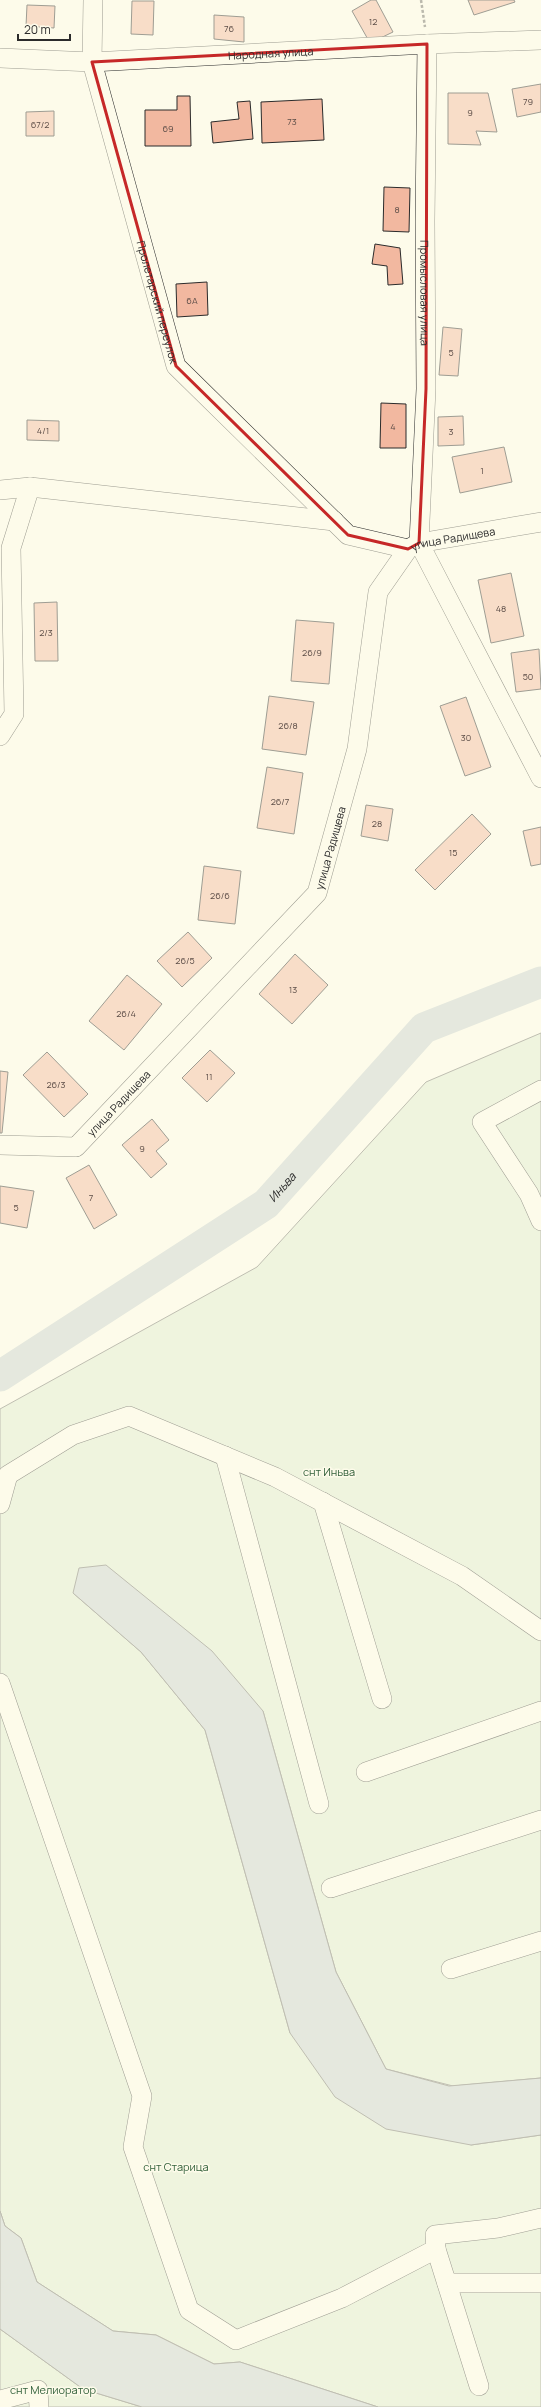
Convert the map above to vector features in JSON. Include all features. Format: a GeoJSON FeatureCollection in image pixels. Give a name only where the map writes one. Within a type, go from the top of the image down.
{"type":"FeatureCollection","features":[{"type":"Feature","properties":{"kind":"street","name":"Пролетарский переулок"},"geometry":{"type":"LineString","coordinates":[[93,0],[92,62],[176,366],[348,535],[414,546]]}},
{"type":"Feature","properties":{"kind":"street","name":"Народная улица"},"geometry":{"type":"LineString","coordinates":[[0,58],[92,62],[427,44],[541,40]]}},
{"type":"Feature","properties":{"kind":"street","name":"Промысловая улица"},"geometry":{"type":"LineString","coordinates":[[414,546],[426,389],[425,221],[427,44]]}},
{"type":"Feature","properties":{"kind":"street"},"geometry":{"type":"LineString","coordinates":[[0,490],[30,487],[334,521]]}},
{"type":"Feature","properties":{"kind":"street"},"geometry":{"type":"LineString","coordinates":[[0,736],[14,714],[6,548],[30,487]]}},
{"type":"Feature","properties":{"kind":"street","name":"улица Радищева"},"geometry":{"type":"LineString","coordinates":[[0,1145],[76,1147],[317,893],[357,749],[378,592],[414,546],[541,522]]}},
{"type":"Feature","properties":{"kind":"street"},"geometry":{"type":"LineString","coordinates":[[414,546],[541,778]]}},
{"type":"Feature","properties":{"kind":"street"},"geometry":{"type":"LineString","coordinates":[[541,1090],[482,1122],[529,1194],[541,1221]]}},
{"type":"Feature","properties":{"kind":"street"},"geometry":{"type":"LineString","coordinates":[[0,1504],[8,1475],[73,1435],[129,1416],[275,1477],[323,1502],[462,1576],[541,1632]]}},
{"type":"Feature","properties":{"kind":"street"},"geometry":{"type":"LineString","coordinates":[[225,1456],[318,1804]]}},
{"type":"Feature","properties":{"kind":"street"},"geometry":{"type":"LineString","coordinates":[[323,1502],[382,1699]]}},
{"type":"Feature","properties":{"kind":"street"},"geometry":{"type":"LineString","coordinates":[[0,1683],[142,2096],[133,2147],[189,2310],[236,2340],[342,2298],[436,2249]]}},
{"type":"Feature","properties":{"kind":"street"},"geometry":{"type":"LineString","coordinates":[[366,1772],[541,1711]]}},
{"type":"Feature","properties":{"kind":"street"},"geometry":{"type":"LineString","coordinates":[[331,1888],[541,1820]]}},
{"type":"Feature","properties":{"kind":"street"},"geometry":{"type":"LineString","coordinates":[[451,1969],[541,1940]]}},
{"type":"Feature","properties":{"kind":"street"},"geometry":{"type":"LineString","coordinates":[[479,2386],[436,2249],[434,2235],[498,2228],[541,2218]]}},
{"type":"Feature","properties":{"kind":"street"},"geometry":{"type":"LineString","coordinates":[[447,2283],[541,2282]]}},
{"type":"Feature","properties":{"kind":"street"},"geometry":{"type":"LineString","coordinates":[[0,2400],[38,2390],[39,2407]]}},
{"type":"Feature","properties":{"kind":"path"},"geometry":{"type":"LineString","coordinates":[[421,0],[427,44]]}},
{"type":"Feature","properties":{"kind":"highlighted area"},"geometry":{"type":"Polygon","coordinates":[[[427,44],[426,389],[419,543],[408,549],[348,535],[176,366],[92,62],[427,44]]]}},
{"type":"Feature","properties":{"kind":"green space"},"geometry":{"type":"Polygon","coordinates":[[[541,1033],[541,2078],[453,2086],[386,2069],[336,1972],[263,1711],[73,1593],[141,1652],[205,1730],[290,2033],[471,2145],[541,2135],[541,2407],[378,2407],[240,2362],[214,2364],[156,2335],[113,2331],[37,2282],[21,2238],[5,2226],[0,2211],[0,1409],[257,1267],[426,1082],[541,1033]]]}},
{"type":"Feature","properties":{"kind":"green space","name":"снт Мелиоратор"},"geometry":{"type":"Polygon","coordinates":[[[0,2329],[83,2389],[142,2407],[0,2407],[0,2329]]]}},
{"type":"Feature","properties":{"kind":"shaded area"},"geometry":{"type":"Polygon","coordinates":[[[106,1565],[212,1651],[263,1711],[336,1972],[386,2069],[449,2086],[541,2078],[541,2135],[471,2145],[386,2129],[335,2097],[290,2033],[205,1730],[141,1652],[73,1593],[79,1568],[106,1565]]]}},
{"type":"Feature","properties":{"kind":"shaded area"},"geometry":{"type":"Polygon","coordinates":[[[0,2211],[5,2226],[21,2238],[37,2282],[113,2331],[156,2335],[214,2364],[240,2362],[378,2407],[142,2407],[83,2389],[0,2329],[0,2211]]]}},
{"type":"Feature","properties":{"kind":"building"},"geometry":{"type":"Polygon","coordinates":[[[371,0],[376,0],[393,32],[370,43],[352,11],[371,0]]]}},
{"type":"Feature","properties":{"kind":"building"},"geometry":{"type":"Polygon","coordinates":[[[468,0],[514,0],[515,2],[474,15],[468,0]]]}},
{"type":"Feature","properties":{"kind":"building"},"geometry":{"type":"Polygon","coordinates":[[[132,1],[154,1],[153,35],[131,34],[132,1]]]}},
{"type":"Feature","properties":{"kind":"building"},"geometry":{"type":"Polygon","coordinates":[[[27,5],[55,6],[54,28],[26,26],[27,5]]]}},
{"type":"Feature","properties":{"kind":"building"},"geometry":{"type":"Polygon","coordinates":[[[214,15],[244,17],[244,42],[214,39],[214,15]]]}},
{"type":"Feature","properties":{"kind":"building"},"geometry":{"type":"Polygon","coordinates":[[[541,84],[541,112],[517,117],[512,89],[541,84]]]}},
{"type":"Feature","properties":{"kind":"building"},"geometry":{"type":"Polygon","coordinates":[[[448,93],[488,93],[497,132],[476,131],[481,145],[448,144],[448,93]]]}},
{"type":"Feature","properties":{"kind":"building"},"geometry":{"type":"Polygon","coordinates":[[[177,96],[190,96],[191,146],[145,146],[145,110],[177,110],[177,96]]]}},
{"type":"Feature","properties":{"kind":"building"},"geometry":{"type":"Polygon","coordinates":[[[322,99],[324,140],[262,143],[261,102],[322,99]]]}},
{"type":"Feature","properties":{"kind":"building"},"geometry":{"type":"Polygon","coordinates":[[[250,101],[253,139],[213,143],[211,122],[239,119],[237,102],[250,101]]]}},
{"type":"Feature","properties":{"kind":"building"},"geometry":{"type":"Polygon","coordinates":[[[54,111],[54,136],[26,136],[26,112],[54,111]]]}},
{"type":"Feature","properties":{"kind":"building"},"geometry":{"type":"Polygon","coordinates":[[[384,187],[410,188],[409,232],[383,231],[384,187]]]}},
{"type":"Feature","properties":{"kind":"building"},"geometry":{"type":"Polygon","coordinates":[[[375,244],[400,248],[403,284],[388,285],[387,266],[372,264],[375,244]]]}},
{"type":"Feature","properties":{"kind":"building"},"geometry":{"type":"Polygon","coordinates":[[[207,282],[208,315],[177,317],[176,284],[207,282]]]}},
{"type":"Feature","properties":{"kind":"building"},"geometry":{"type":"Polygon","coordinates":[[[443,327],[462,329],[458,376],[439,375],[443,327]]]}},
{"type":"Feature","properties":{"kind":"building"},"geometry":{"type":"Polygon","coordinates":[[[381,403],[406,404],[406,448],[380,448],[381,403]]]}},
{"type":"Feature","properties":{"kind":"building"},"geometry":{"type":"Polygon","coordinates":[[[463,416],[464,445],[438,446],[438,417],[463,416]]]}},
{"type":"Feature","properties":{"kind":"building"},"geometry":{"type":"Polygon","coordinates":[[[27,420],[59,421],[59,441],[27,440],[27,420]]]}},
{"type":"Feature","properties":{"kind":"building"},"geometry":{"type":"Polygon","coordinates":[[[504,447],[512,482],[460,493],[452,457],[504,447]]]}},
{"type":"Feature","properties":{"kind":"building"},"geometry":{"type":"Polygon","coordinates":[[[511,573],[524,636],[491,643],[478,580],[511,573]]]}},
{"type":"Feature","properties":{"kind":"building"},"geometry":{"type":"Polygon","coordinates":[[[57,602],[58,661],[35,661],[34,603],[57,602]]]}},
{"type":"Feature","properties":{"kind":"building"},"geometry":{"type":"Polygon","coordinates":[[[296,620],[334,623],[329,684],[291,681],[296,620]]]}},
{"type":"Feature","properties":{"kind":"building"},"geometry":{"type":"Polygon","coordinates":[[[539,649],[541,689],[516,692],[511,653],[539,649]]]}},
{"type":"Feature","properties":{"kind":"building"},"geometry":{"type":"Polygon","coordinates":[[[269,696],[314,702],[306,755],[262,749],[269,696]]]}},
{"type":"Feature","properties":{"kind":"building"},"geometry":{"type":"Polygon","coordinates":[[[466,697],[491,767],[465,776],[440,706],[466,697]]]}},
{"type":"Feature","properties":{"kind":"building"},"geometry":{"type":"Polygon","coordinates":[[[267,767],[303,773],[294,834],[257,828],[267,767]]]}},
{"type":"Feature","properties":{"kind":"building"},"geometry":{"type":"Polygon","coordinates":[[[366,805],[393,809],[388,841],[361,836],[366,805]]]}},
{"type":"Feature","properties":{"kind":"building"},"geometry":{"type":"Polygon","coordinates":[[[472,814],[491,834],[435,890],[415,870],[472,814]]]}},
{"type":"Feature","properties":{"kind":"building"},"geometry":{"type":"Polygon","coordinates":[[[541,827],[541,864],[531,866],[523,831],[541,827]]]}},
{"type":"Feature","properties":{"kind":"building"},"geometry":{"type":"Polygon","coordinates":[[[204,866],[241,871],[235,924],[198,920],[204,866]]]}},
{"type":"Feature","properties":{"kind":"building"},"geometry":{"type":"Polygon","coordinates":[[[188,932],[212,958],[182,987],[157,961],[188,932]]]}},
{"type":"Feature","properties":{"kind":"building"},"geometry":{"type":"Polygon","coordinates":[[[295,954],[328,985],[292,1024],[259,994],[295,954]]]}},
{"type":"Feature","properties":{"kind":"building"},"geometry":{"type":"Polygon","coordinates":[[[127,975],[162,1004],[124,1050],[89,1021],[127,975]]]}},
{"type":"Feature","properties":{"kind":"building"},"geometry":{"type":"Polygon","coordinates":[[[210,1050],[235,1073],[207,1102],[182,1078],[210,1050]]]}},
{"type":"Feature","properties":{"kind":"building"},"geometry":{"type":"Polygon","coordinates":[[[47,1052],[88,1094],[64,1117],[23,1075],[47,1052]]]}},
{"type":"Feature","properties":{"kind":"building"},"geometry":{"type":"Polygon","coordinates":[[[0,1071],[8,1072],[2,1133],[0,1133],[0,1071]]]}},
{"type":"Feature","properties":{"kind":"building"},"geometry":{"type":"Polygon","coordinates":[[[152,1119],[169,1140],[156,1151],[167,1164],[151,1178],[122,1145],[152,1119]]]}},
{"type":"Feature","properties":{"kind":"building"},"geometry":{"type":"Polygon","coordinates":[[[89,1165],[117,1215],[94,1229],[66,1178],[89,1165]]]}},
{"type":"Feature","properties":{"kind":"building"},"geometry":{"type":"Polygon","coordinates":[[[0,1186],[34,1191],[27,1228],[0,1223],[0,1186]]]}},
{"type":"Feature","properties":{"kind":"waterway","name":"Иньва"},"geometry":{"type":"LineString","coordinates":[[0,1376],[266,1204],[424,1028],[541,982]]}},
{"type":"Feature","properties":{"kind":"park label","name":"снт Иньва"},"geometry":{"type":"Point","coordinates":[329,1471]}},
{"type":"Feature","properties":{"kind":"park label","name":"снт Старица"},"geometry":{"type":"Point","coordinates":[176,2166]}}]}
